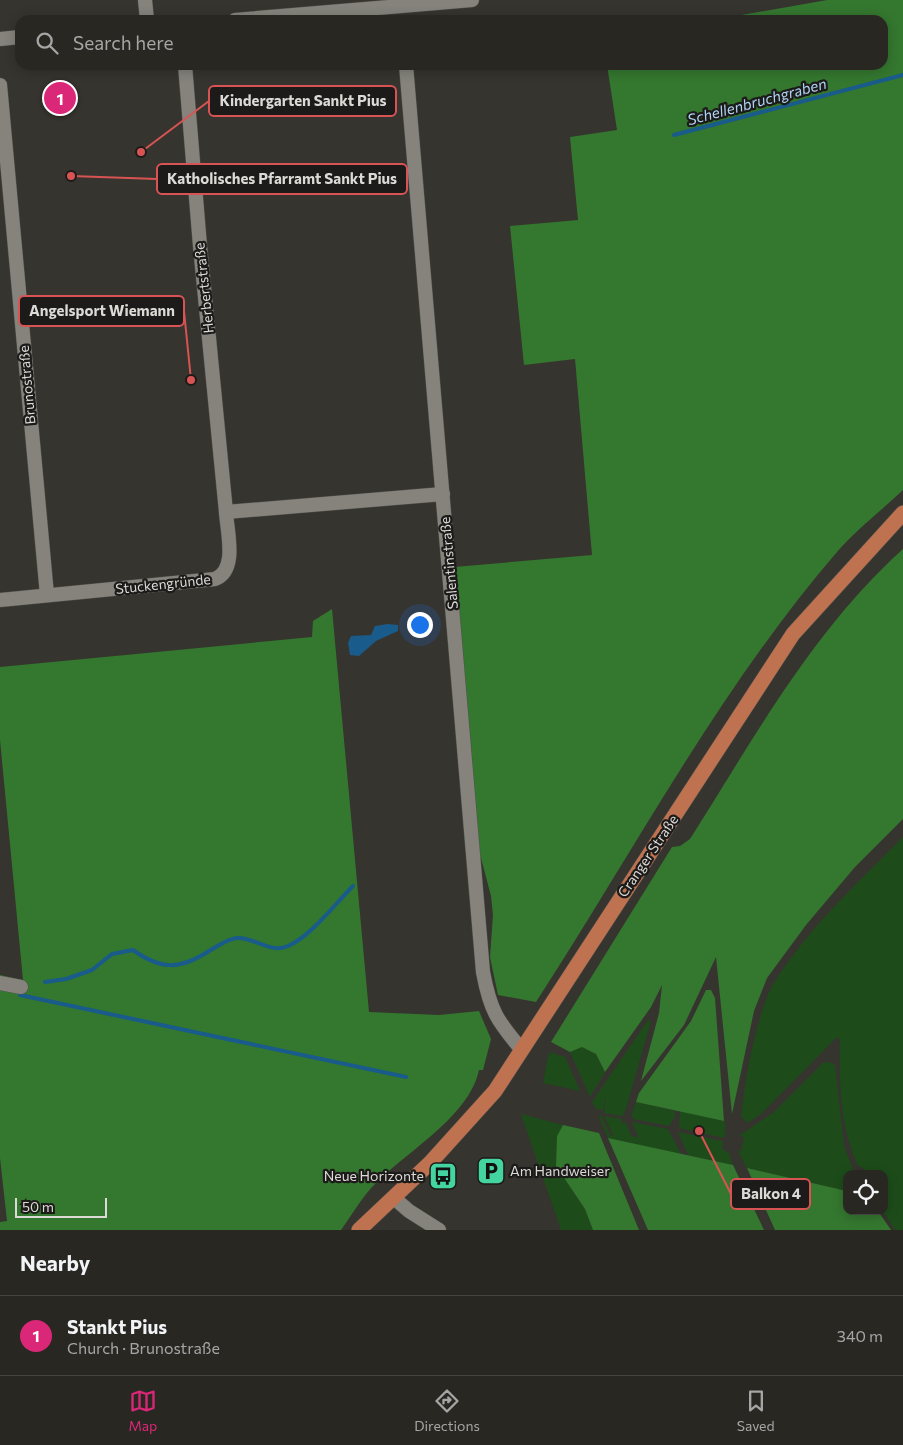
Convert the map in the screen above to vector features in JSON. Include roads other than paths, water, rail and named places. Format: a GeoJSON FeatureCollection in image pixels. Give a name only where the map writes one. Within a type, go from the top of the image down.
{"type":"FeatureCollection","features":[{"type":"Feature","properties":{"kind":"main road","name":"Cranger Straße"},"geometry":{"type":"LineString","coordinates":[[359,1230],[394,1198],[470,1121],[496,1091],[792,634],[903,513]]}},
{"type":"Feature","properties":{"kind":"street"},"geometry":{"type":"LineString","coordinates":[[144,0],[146,15]]}},
{"type":"Feature","properties":{"kind":"street"},"geometry":{"type":"LineString","coordinates":[[310,15],[401,9],[472,0]]}},
{"type":"Feature","properties":{"kind":"street"},"geometry":{"type":"LineString","coordinates":[[0,39],[15,38]]}},
{"type":"Feature","properties":{"kind":"street","name":"Herbertstraße"},"geometry":{"type":"LineString","coordinates":[[185,70],[200,246],[226,512]]}},
{"type":"Feature","properties":{"kind":"street","name":"Salentinstraße"},"geometry":{"type":"LineString","coordinates":[[406,70],[483,972],[488,1000],[495,1015],[522,1050]]}},
{"type":"Feature","properties":{"kind":"street","name":"Brunostraße"},"geometry":{"type":"LineString","coordinates":[[0,85],[46,596]]}},
{"type":"Feature","properties":{"kind":"street"},"geometry":{"type":"LineString","coordinates":[[226,512],[443,494]]}},
{"type":"Feature","properties":{"kind":"street","name":"Stuckengründe"},"geometry":{"type":"LineString","coordinates":[[0,600],[215,579],[222,576],[229,561],[226,512]]}},
{"type":"Feature","properties":{"kind":"street"},"geometry":{"type":"LineString","coordinates":[[0,983],[21,988]]}},
{"type":"Feature","properties":{"kind":"street"},"geometry":{"type":"LineString","coordinates":[[394,1198],[409,1211],[440,1230]]}},
{"type":"Feature","properties":{"kind":"water"},"geometry":{"type":"Polygon","coordinates":[[[398,625],[398,631],[376,641],[359,656],[350,655],[348,643],[351,636],[371,635],[375,626],[398,625]]]}},
{"type":"Feature","properties":{"kind":"waterway","name":"Schellenbruchgraben"},"geometry":{"type":"LineString","coordinates":[[674,135],[903,75]]}},
{"type":"Feature","properties":{"kind":"waterway"},"geometry":{"type":"LineString","coordinates":[[45,982],[66,979],[92,970],[112,954],[133,950],[153,961],[171,965],[189,962],[226,941],[237,938],[244,938],[275,948],[288,946],[314,927],[353,886]]}},
{"type":"Feature","properties":{"kind":"waterway"},"geometry":{"type":"LineString","coordinates":[[20,995],[406,1077]]}},
{"type":"Feature","properties":{"kind":"place","name":"Stankt Pius"},"geometry":{"type":"Point","coordinates":[60,98]}},
{"type":"Feature","properties":{"kind":"place","name":"Kindergarten Sankt Pius"},"geometry":{"type":"Point","coordinates":[141,152]}},
{"type":"Feature","properties":{"kind":"place","name":"Katholisches Pfarramt Sankt Pius"},"geometry":{"type":"Point","coordinates":[71,176]}},
{"type":"Feature","properties":{"kind":"place","name":"Angelsport Wiemann"},"geometry":{"type":"Point","coordinates":[191,380]}},
{"type":"Feature","properties":{"kind":"place","name":"Balkon 4"},"geometry":{"type":"Point","coordinates":[699,1131]}},
{"type":"Feature","properties":{"kind":"place","name":"Am Handweiser"},"geometry":{"type":"Point","coordinates":[491,1171]}},
{"type":"Feature","properties":{"kind":"place","name":"Neue Horizonte"},"geometry":{"type":"Point","coordinates":[443,1176]}}]}
